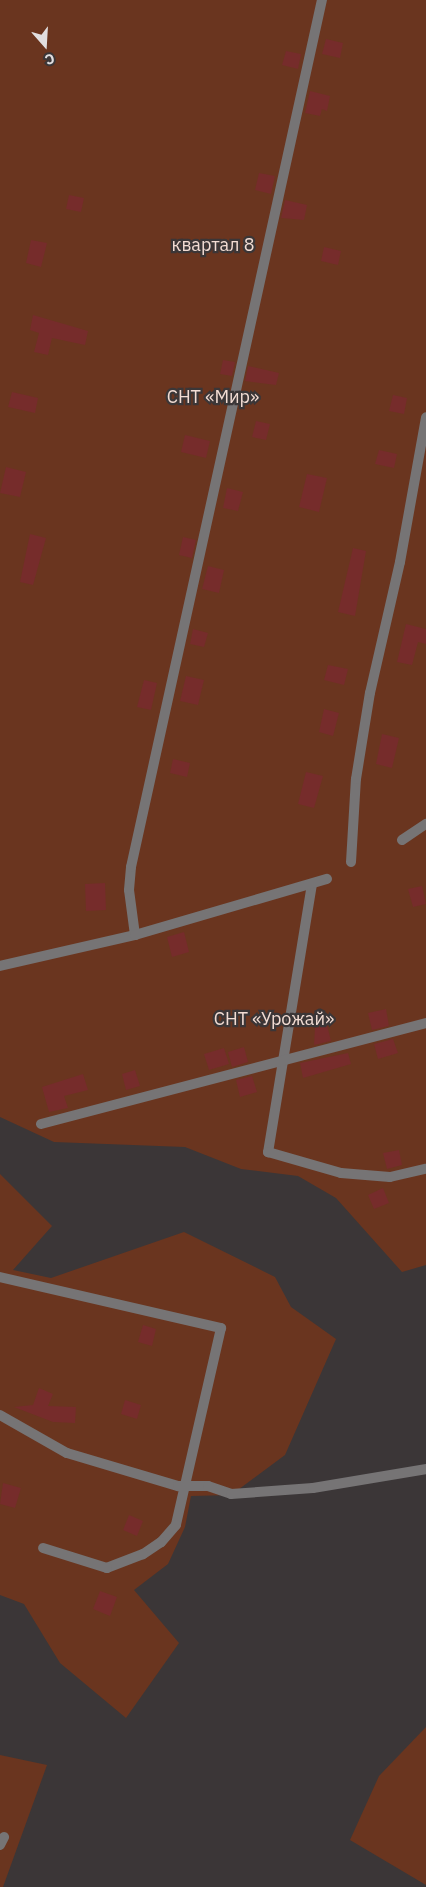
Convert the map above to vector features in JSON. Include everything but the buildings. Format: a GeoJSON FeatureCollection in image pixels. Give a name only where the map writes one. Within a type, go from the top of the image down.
{"type":"FeatureCollection","features":[{"type":"Feature","properties":{"kind":"street"},"geometry":{"type":"LineString","coordinates":[[135,936],[130,899],[132,867],[322,0]]}},
{"type":"Feature","properties":{"kind":"street"},"geometry":{"type":"LineString","coordinates":[[351,862],[356,779],[370,693],[400,562],[426,417]]}},
{"type":"Feature","properties":{"kind":"street"},"geometry":{"type":"LineString","coordinates":[[402,840],[426,824]]}},
{"type":"Feature","properties":{"kind":"street"},"geometry":{"type":"LineString","coordinates":[[0,966],[135,936],[327,880]]}},
{"type":"Feature","properties":{"kind":"street"},"geometry":{"type":"LineString","coordinates":[[312,884],[268,1152],[341,1173],[390,1177],[426,1169]]}},
{"type":"Feature","properties":{"kind":"street"},"geometry":{"type":"LineString","coordinates":[[41,1124],[283,1058],[426,1022]]}},
{"type":"Feature","properties":{"kind":"street"},"geometry":{"type":"LineString","coordinates":[[0,1277],[221,1328],[176,1525],[161,1542],[143,1554],[107,1568],[43,1548]]}},
{"type":"Feature","properties":{"kind":"street"},"geometry":{"type":"LineString","coordinates":[[0,1415],[67,1453],[184,1486],[208,1486],[231,1494],[276,1492],[426,1469]]}},
{"type":"Feature","properties":{"kind":"green space","name":"квартал 8"},"geometry":{"type":"Polygon","coordinates":[[[0,0],[426,0],[426,1265],[402,1272],[336,1198],[298,1176],[241,1169],[185,1147],[54,1142],[0,1117],[0,0]]]}},
{"type":"Feature","properties":{"kind":"green space"},"geometry":{"type":"Polygon","coordinates":[[[0,1174],[52,1226],[13,1270],[51,1278],[184,1232],[275,1277],[291,1307],[336,1339],[285,1455],[231,1495],[191,1496],[185,1527],[168,1564],[134,1590],[179,1643],[126,1718],[60,1663],[24,1604],[0,1595],[0,1174]]]}},
{"type":"Feature","properties":{"kind":"green space"},"geometry":{"type":"Polygon","coordinates":[[[426,1727],[426,1885],[350,1840],[379,1776],[426,1727]]]}},
{"type":"Feature","properties":{"kind":"green space"},"geometry":{"type":"Polygon","coordinates":[[[0,1755],[47,1765],[3,1887],[0,1887],[0,1755]]]}},
{"type":"Feature","properties":{"kind":"park label","name":"СНТ «Мир»"},"geometry":{"type":"Point","coordinates":[213,397]}},
{"type":"Feature","properties":{"kind":"park label","name":"СНТ «Урожай»"},"geometry":{"type":"Point","coordinates":[274,1019]}}]}
